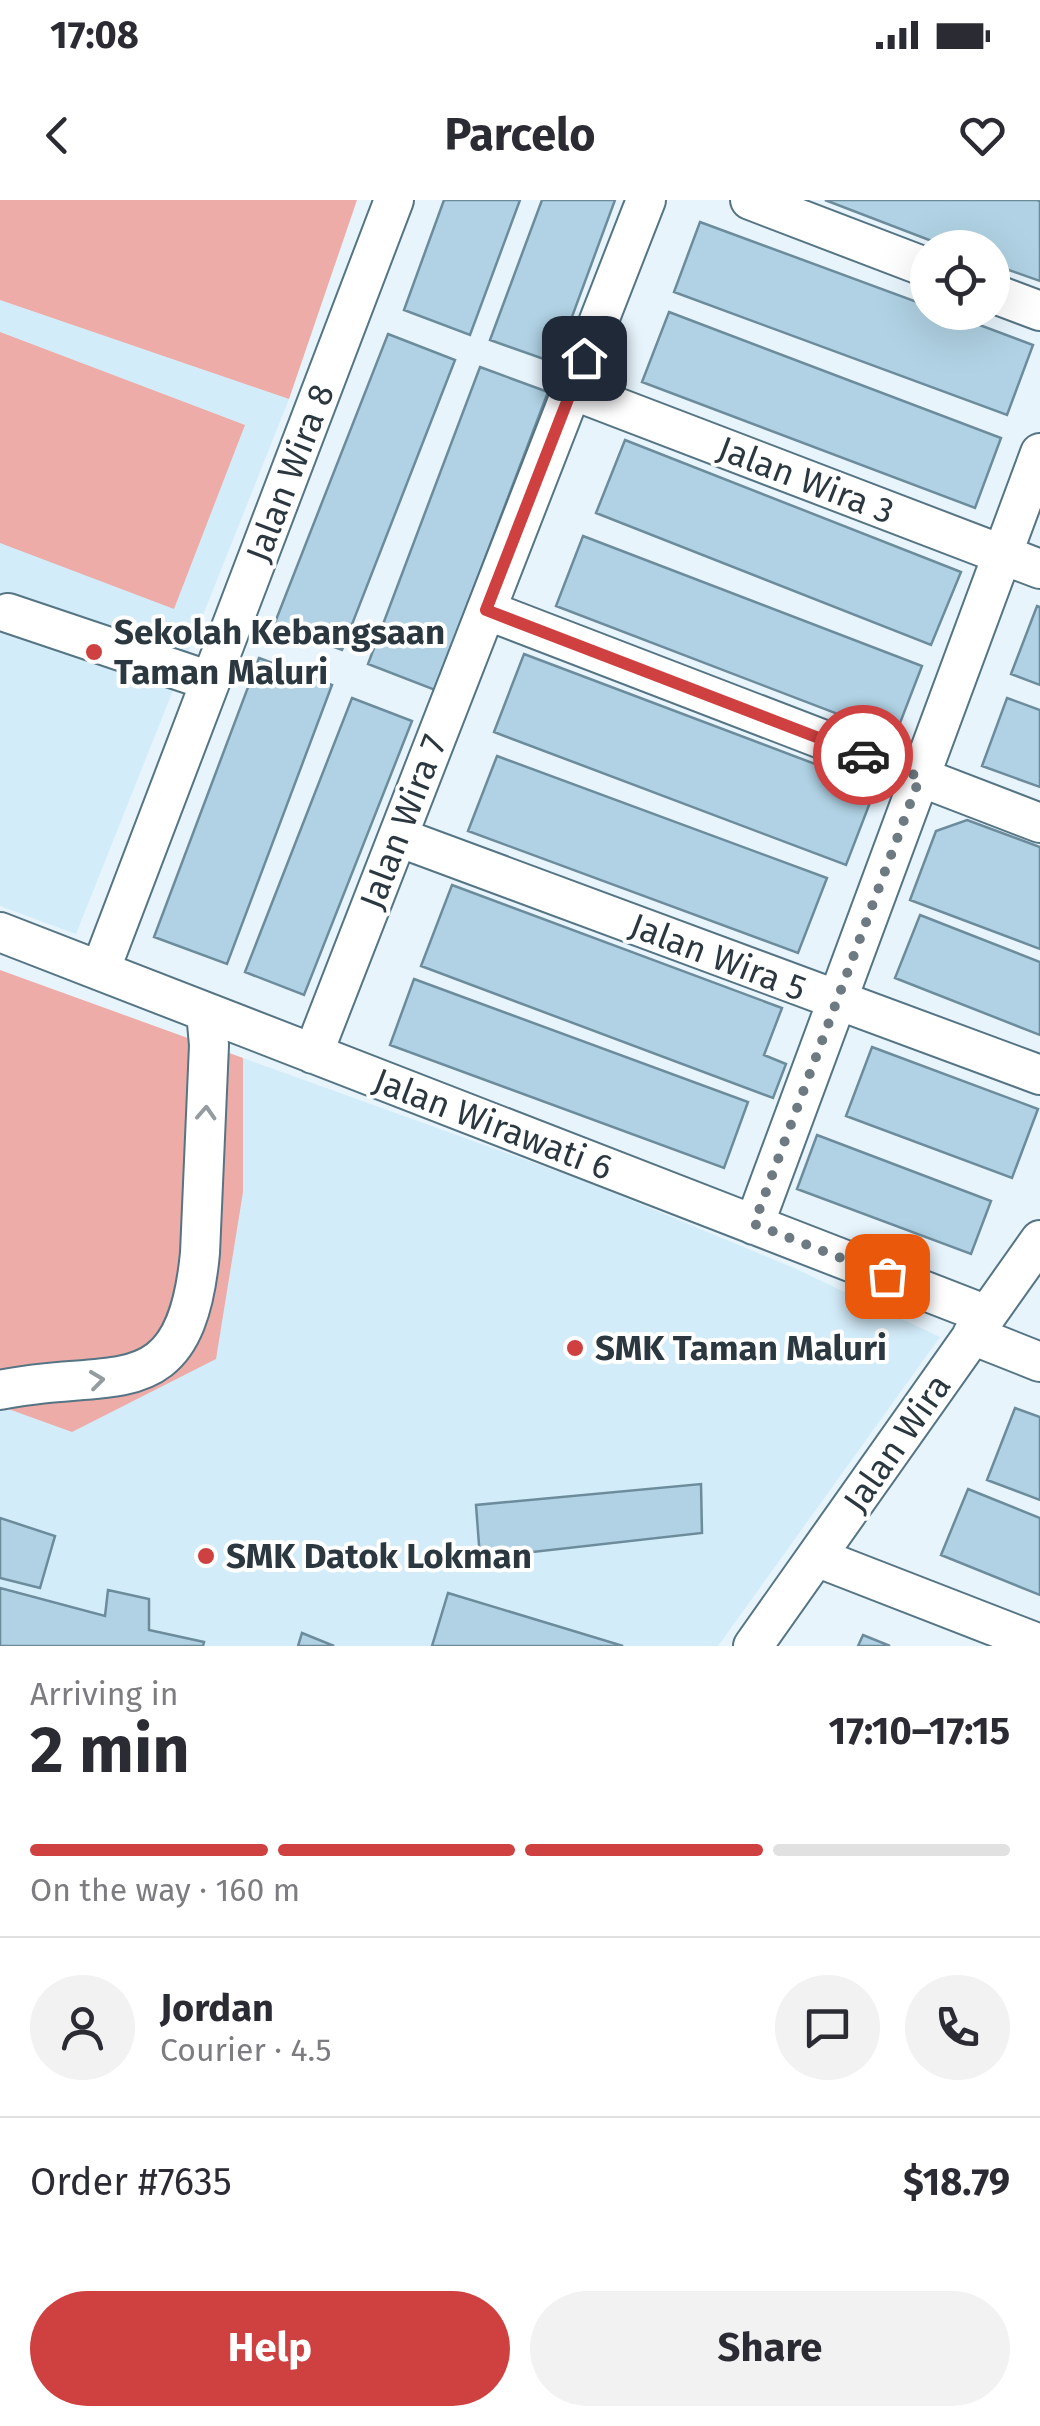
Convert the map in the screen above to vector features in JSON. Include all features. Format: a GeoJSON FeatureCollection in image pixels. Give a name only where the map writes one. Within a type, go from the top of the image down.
{"type":"FeatureCollection","features":[{"type":"Feature","properties":{"kind":"street","name":"Jalan Wira 8"},"geometry":{"type":"LineString","coordinates":[[100,971],[394,200]]}},
{"type":"Feature","properties":{"kind":"street","name":"Jalan Wira 7"},"geometry":{"type":"LineString","coordinates":[[313,1054],[646,200]]}},
{"type":"Feature","properties":{"kind":"street"},"geometry":{"type":"LineString","coordinates":[[750,200],[910,261]]}},
{"type":"Feature","properties":{"kind":"street"},"geometry":{"type":"LineString","coordinates":[[1010,300],[1040,312]]}},
{"type":"Feature","properties":{"kind":"street","name":"Jalan Wira 3"},"geometry":{"type":"LineString","coordinates":[[572,390],[1040,569]]}},
{"type":"Feature","properties":{"kind":"street"},"geometry":{"type":"LineString","coordinates":[[754,1224],[1040,453]]}},
{"type":"Feature","properties":{"kind":"street"},"geometry":{"type":"LineString","coordinates":[[486,610],[1040,823]]}},
{"type":"Feature","properties":{"kind":"street"},"geometry":{"type":"LineString","coordinates":[[8,612],[210,681]]}},
{"type":"Feature","properties":{"kind":"street","name":"Jalan Wira 5"},"geometry":{"type":"LineString","coordinates":[[398,837],[1040,1075]]}},
{"type":"Feature","properties":{"kind":"street","name":"Jalan Wirawati 6"},"geometry":{"type":"LineString","coordinates":[[0,932],[754,1224],[980,1325],[1040,1362]]}},
{"type":"Feature","properties":{"kind":"street"},"geometry":{"type":"LineString","coordinates":[[0,1390],[131,1374],[167,1355],[181,1337],[197,1282],[200,1254],[210,1045],[206,1012]]}},
{"type":"Feature","properties":{"kind":"street","name":"Jalan Wira"},"geometry":{"type":"LineString","coordinates":[[753,1646],[1040,1240]]}},
{"type":"Feature","properties":{"kind":"street"},"geometry":{"type":"LineString","coordinates":[[816,1557],[1040,1644]]}},
{"type":"Feature","properties":{"kind":"shaded area"},"geometry":{"type":"Polygon","coordinates":[[[0,200],[357,200],[289,399],[0,300],[0,200]]]}},
{"type":"Feature","properties":{"kind":"shaded area","name":"Sekolah Kebangsaan Taman Maluri"},"geometry":{"type":"Polygon","coordinates":[[[0,300],[289,399],[76,934],[0,906],[0,300]]]}},
{"type":"Feature","properties":{"kind":"shaded area"},"geometry":{"type":"Polygon","coordinates":[[[0,332],[245,425],[174,609],[0,543],[0,332]]]}},
{"type":"Feature","properties":{"kind":"shaded area"},"geometry":{"type":"Polygon","coordinates":[[[0,970],[243,1058],[243,1192],[216,1359],[72,1432],[0,1406],[0,970]]]}},
{"type":"Feature","properties":{"kind":"shaded area","name":"SMK Taman Maluri"},"geometry":{"type":"Polygon","coordinates":[[[243,1058],[587,1182],[794,1268],[940,1337],[718,1646],[0,1646],[0,1406],[72,1431],[243,1192],[243,1058]]]}},
{"type":"Feature","properties":{"kind":"building"},"geometry":{"type":"Polygon","coordinates":[[[444,200],[520,200],[470,335],[404,310],[444,200]]]}},
{"type":"Feature","properties":{"kind":"building"},"geometry":{"type":"Polygon","coordinates":[[[542,200],[615,200],[555,363],[490,340],[542,200]]]}},
{"type":"Feature","properties":{"kind":"building"},"geometry":{"type":"Polygon","coordinates":[[[825,200],[1040,201],[1040,281],[1010,270],[1010,230],[910,233],[825,200]]]}},
{"type":"Feature","properties":{"kind":"building"},"geometry":{"type":"Polygon","coordinates":[[[700,222],[910,299],[910,330],[993,330],[1033,345],[1007,415],[674,292],[700,222]]]}},
{"type":"Feature","properties":{"kind":"building"},"geometry":{"type":"Polygon","coordinates":[[[669,312],[1001,438],[975,508],[642,382],[669,312]]]}},
{"type":"Feature","properties":{"kind":"building"},"geometry":{"type":"Polygon","coordinates":[[[388,334],[455,360],[342,650],[274,625],[388,334]]]}},
{"type":"Feature","properties":{"kind":"building"},"geometry":{"type":"Polygon","coordinates":[[[480,367],[548,392],[435,690],[368,664],[480,367]]]}},
{"type":"Feature","properties":{"kind":"building"},"geometry":{"type":"Polygon","coordinates":[[[625,440],[961,572],[931,645],[596,513],[625,440]]]}},
{"type":"Feature","properties":{"kind":"building"},"geometry":{"type":"Polygon","coordinates":[[[583,536],[922,666],[895,736],[556,606],[583,536]]]}},
{"type":"Feature","properties":{"kind":"building"},"geometry":{"type":"Polygon","coordinates":[[[1037,606],[1040,607],[1040,685],[1011,674],[1037,606]]]}},
{"type":"Feature","properties":{"kind":"building"},"geometry":{"type":"Polygon","coordinates":[[[524,654],[876,787],[846,865],[494,732],[524,654]]]}},
{"type":"Feature","properties":{"kind":"building"},"geometry":{"type":"Polygon","coordinates":[[[259,658],[332,685],[227,964],[154,937],[259,658]]]}},
{"type":"Feature","properties":{"kind":"building"},"geometry":{"type":"Polygon","coordinates":[[[352,698],[412,721],[304,995],[245,972],[352,698]]]}},
{"type":"Feature","properties":{"kind":"building"},"geometry":{"type":"Polygon","coordinates":[[[1007,698],[1040,710],[1040,787],[982,766],[1007,698]]]}},
{"type":"Feature","properties":{"kind":"building"},"geometry":{"type":"Polygon","coordinates":[[[497,756],[827,878],[798,953],[468,831],[497,756]]]}},
{"type":"Feature","properties":{"kind":"building"},"geometry":{"type":"Polygon","coordinates":[[[967,820],[1040,847],[1040,949],[910,900],[936,831],[967,820]]]}},
{"type":"Feature","properties":{"kind":"building"},"geometry":{"type":"Polygon","coordinates":[[[452,885],[782,1008],[764,1055],[786,1064],[773,1098],[421,966],[452,885]]]}},
{"type":"Feature","properties":{"kind":"building"},"geometry":{"type":"Polygon","coordinates":[[[920,915],[1040,962],[1040,1035],[895,978],[920,915]]]}},
{"type":"Feature","properties":{"kind":"building"},"geometry":{"type":"Polygon","coordinates":[[[414,979],[748,1102],[724,1168],[390,1045],[414,979]]]}},
{"type":"Feature","properties":{"kind":"building"},"geometry":{"type":"Polygon","coordinates":[[[872,1047],[1038,1109],[1012,1178],[846,1116],[872,1047]]]}},
{"type":"Feature","properties":{"kind":"building"},"geometry":{"type":"Polygon","coordinates":[[[817,1135],[991,1201],[971,1254],[797,1189],[817,1135]]]}},
{"type":"Feature","properties":{"kind":"building"},"geometry":{"type":"Polygon","coordinates":[[[1015,1408],[1040,1417],[1040,1500],[987,1480],[1015,1408]]]}},
{"type":"Feature","properties":{"kind":"building"},"geometry":{"type":"Polygon","coordinates":[[[701,1484],[702,1533],[480,1558],[476,1505],[701,1484]]]}},
{"type":"Feature","properties":{"kind":"building"},"geometry":{"type":"Polygon","coordinates":[[[968,1489],[1040,1518],[1040,1595],[941,1555],[968,1489]]]}},
{"type":"Feature","properties":{"kind":"building"},"geometry":{"type":"Polygon","coordinates":[[[0,1518],[55,1536],[40,1588],[0,1578],[0,1518]]]}},
{"type":"Feature","properties":{"kind":"building"},"geometry":{"type":"Polygon","coordinates":[[[0,1588],[105,1616],[108,1590],[149,1599],[149,1630],[204,1642],[203,1646],[0,1646],[0,1588]]]}},
{"type":"Feature","properties":{"kind":"building"},"geometry":{"type":"Polygon","coordinates":[[[448,1593],[623,1646],[432,1646],[448,1593]]]}},
{"type":"Feature","properties":{"kind":"building"},"geometry":{"type":"Polygon","coordinates":[[[302,1633],[334,1646],[298,1646],[302,1633]]]}},
{"type":"Feature","properties":{"kind":"building"},"geometry":{"type":"Polygon","coordinates":[[[863,1635],[890,1646],[858,1646],[863,1635]]]}},
{"type":"Feature","properties":{"kind":"way so far"},"geometry":{"type":"LineString","coordinates":[[863,755],[920,777],[754,1224],[887,1276]]}},
{"type":"Feature","properties":{"kind":"place","name":"Sekolah Kebangsaan Taman Maluri"},"geometry":{"type":"Point","coordinates":[94,652]}},
{"type":"Feature","properties":{"kind":"place","name":"SMK Taman Maluri"},"geometry":{"type":"Point","coordinates":[575,1348]}},
{"type":"Feature","properties":{"kind":"place","name":"SMK Datok Lokman"},"geometry":{"type":"Point","coordinates":[206,1556]}},
{"type":"Feature","properties":{"kind":"route"},"geometry":{"type":"LineString","coordinates":[[584,358],[486,610],[863,755]]}}]}
